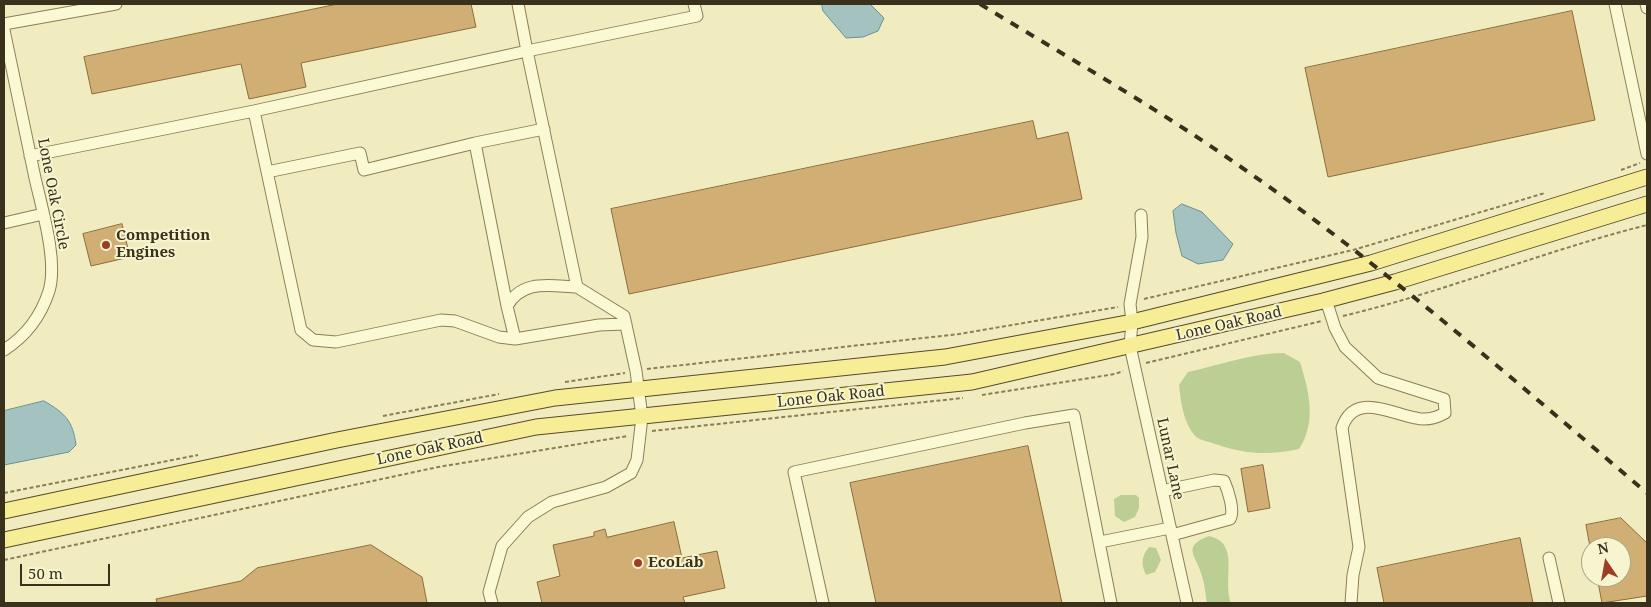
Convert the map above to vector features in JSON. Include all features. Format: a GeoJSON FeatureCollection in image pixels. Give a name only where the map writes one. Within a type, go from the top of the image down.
{"type":"FeatureCollection","features":[{"type":"Feature","properties":{"kind":"main road","name":"Lone Oak Road"},"geometry":{"type":"LineString","coordinates":[[4,511],[337,440],[546,400],[945,357],[1132,322],[1371,263],[1647,177]]}},
{"type":"Feature","properties":{"kind":"main road","name":"Lone Oak Road"},"geometry":{"type":"LineString","coordinates":[[4,540],[536,427],[972,382],[1326,300],[1395,282],[1647,204]]}},
{"type":"Feature","properties":{"kind":"street"},"geometry":{"type":"LineString","coordinates":[[4,24],[116,4]]}},
{"type":"Feature","properties":{"kind":"street"},"geometry":{"type":"LineString","coordinates":[[518,4],[577,286]]}},
{"type":"Feature","properties":{"kind":"street"},"geometry":{"type":"LineString","coordinates":[[30,156],[254,111],[697,16],[694,4]]}},
{"type":"Feature","properties":{"kind":"street"},"geometry":{"type":"LineString","coordinates":[[1615,4],[1643,113],[1647,154]]}},
{"type":"Feature","properties":{"kind":"street"},"geometry":{"type":"LineString","coordinates":[[1646,4],[1647,8]]}},
{"type":"Feature","properties":{"kind":"street","name":"Lone Oak Circle"},"geometry":{"type":"LineString","coordinates":[[4,30],[9,77],[43,214],[51,267],[50,290],[40,314],[26,332],[4,350]]}},
{"type":"Feature","properties":{"kind":"street"},"geometry":{"type":"LineString","coordinates":[[254,111],[301,330],[313,340],[336,342],[441,320],[454,321],[499,337],[515,339],[599,325],[626,324]]}},
{"type":"Feature","properties":{"kind":"street"},"geometry":{"type":"LineString","coordinates":[[267,172],[360,153],[364,170],[475,143],[544,129]]}},
{"type":"Feature","properties":{"kind":"street"},"geometry":{"type":"LineString","coordinates":[[475,143],[515,339]]}},
{"type":"Feature","properties":{"kind":"street"},"geometry":{"type":"LineString","coordinates":[[4,223],[43,214]]}},
{"type":"Feature","properties":{"kind":"street","name":"Lunar Lane"},"geometry":{"type":"LineString","coordinates":[[1141,215],[1142,237],[1130,304],[1132,322],[1130,346],[1186,603]]}},
{"type":"Feature","properties":{"kind":"street"},"geometry":{"type":"LineString","coordinates":[[492,603],[489,592],[502,546],[528,517],[552,502],[606,488],[631,473],[637,460],[642,417],[636,371],[624,316],[577,286],[523,288],[514,295],[507,306]]}},
{"type":"Feature","properties":{"kind":"street"},"geometry":{"type":"LineString","coordinates":[[1326,300],[1332,319],[1345,347],[1378,378],[1444,399],[1445,412],[1435,418],[1417,419],[1371,406],[1356,410],[1345,419],[1342,428],[1359,547],[1353,575],[1351,603]]}},
{"type":"Feature","properties":{"kind":"street"},"geometry":{"type":"LineString","coordinates":[[823,603],[794,472],[1025,423],[1074,415],[1111,603]]}},
{"type":"Feature","properties":{"kind":"street"},"geometry":{"type":"LineString","coordinates":[[1100,542],[1171,532],[1230,519],[1231,511],[1226,485],[1219,479],[1162,491]]}},
{"type":"Feature","properties":{"kind":"street"},"geometry":{"type":"LineString","coordinates":[[1549,558],[1559,603]]}},
{"type":"Feature","properties":{"kind":"path"},"geometry":{"type":"LineString","coordinates":[[1620,170],[1647,160]]}},
{"type":"Feature","properties":{"kind":"path"},"geometry":{"type":"LineString","coordinates":[[561,383],[636,371],[959,334],[1130,304],[1151,297],[1366,247],[1553,191]]}},
{"type":"Feature","properties":{"kind":"path"},"geometry":{"type":"LineString","coordinates":[[980,395],[1115,374],[1135,366],[1393,304],[1482,277],[1554,251],[1647,225]]}},
{"type":"Feature","properties":{"kind":"path"},"geometry":{"type":"LineString","coordinates":[[382,416],[505,393]]}},
{"type":"Feature","properties":{"kind":"path"},"geometry":{"type":"LineString","coordinates":[[4,560],[438,467],[660,430],[830,413],[971,396]]}},
{"type":"Feature","properties":{"kind":"path"},"geometry":{"type":"LineString","coordinates":[[4,493],[199,454]]}},
{"type":"Feature","properties":{"kind":"green space"},"geometry":{"type":"Polygon","coordinates":[[[1284,353],[1300,362],[1310,406],[1308,428],[1305,439],[1299,449],[1276,453],[1245,452],[1224,447],[1195,436],[1185,418],[1179,385],[1188,372],[1248,357],[1284,353]]]}},
{"type":"Feature","properties":{"kind":"green space"},"geometry":{"type":"Polygon","coordinates":[[[1121,495],[1136,495],[1139,498],[1139,508],[1135,517],[1124,522],[1115,516],[1114,499],[1121,495]]]}},
{"type":"Feature","properties":{"kind":"green space"},"geometry":{"type":"Polygon","coordinates":[[[1209,536],[1219,540],[1225,546],[1228,554],[1228,583],[1231,603],[1207,603],[1203,579],[1194,557],[1193,548],[1200,540],[1209,536]]]}},
{"type":"Feature","properties":{"kind":"green space"},"geometry":{"type":"Polygon","coordinates":[[[1149,547],[1156,548],[1161,560],[1155,572],[1146,575],[1143,561],[1144,554],[1149,547]]]}},
{"type":"Feature","properties":{"kind":"water"},"geometry":{"type":"Polygon","coordinates":[[[822,4],[870,4],[884,18],[878,31],[863,37],[846,38],[823,11],[822,4]]]}},
{"type":"Feature","properties":{"kind":"water"},"geometry":{"type":"Polygon","coordinates":[[[1182,204],[1202,212],[1233,244],[1223,260],[1198,264],[1182,256],[1173,211],[1182,204]]]}},
{"type":"Feature","properties":{"kind":"water"},"geometry":{"type":"Polygon","coordinates":[[[44,401],[67,418],[73,430],[76,445],[69,452],[4,465],[4,411],[44,401]]]}},
{"type":"Feature","properties":{"kind":"building"},"geometry":{"type":"Polygon","coordinates":[[[338,4],[471,4],[476,27],[301,63],[306,87],[249,99],[241,64],[92,94],[84,57],[338,4]]]}},
{"type":"Feature","properties":{"kind":"building"},"geometry":{"type":"Polygon","coordinates":[[[1572,11],[1595,120],[1328,177],[1305,68],[1572,11]]]}},
{"type":"Feature","properties":{"kind":"building"},"geometry":{"type":"Polygon","coordinates":[[[1033,121],[1037,139],[1068,132],[1082,199],[629,294],[611,209],[1033,121]]]}},
{"type":"Feature","properties":{"kind":"building","name":"Competition Engines"},"geometry":{"type":"Polygon","coordinates":[[[122,224],[130,257],[91,266],[83,234],[122,224]]]}},
{"type":"Feature","properties":{"kind":"building"},"geometry":{"type":"Polygon","coordinates":[[[1028,446],[1062,603],[876,603],[850,483],[1028,446]]]}},
{"type":"Feature","properties":{"kind":"building"},"geometry":{"type":"Polygon","coordinates":[[[1263,465],[1270,508],[1248,512],[1241,469],[1263,465]]]}},
{"type":"Feature","properties":{"kind":"building"},"geometry":{"type":"Polygon","coordinates":[[[1621,518],[1647,543],[1647,596],[1602,603],[1599,587],[1631,587],[1631,537],[1588,537],[1586,525],[1621,518]]]}},
{"type":"Feature","properties":{"kind":"building","name":"EcoLab"},"geometry":{"type":"Polygon","coordinates":[[[674,522],[682,558],[717,551],[725,588],[683,597],[685,603],[542,603],[537,582],[560,576],[553,545],[594,536],[594,532],[605,529],[607,537],[674,522]]]}},
{"type":"Feature","properties":{"kind":"building"},"geometry":{"type":"Polygon","coordinates":[[[1520,538],[1533,603],[1384,603],[1377,568],[1520,538]]]}},
{"type":"Feature","properties":{"kind":"building"},"geometry":{"type":"Polygon","coordinates":[[[371,545],[422,577],[427,603],[157,603],[156,599],[241,581],[257,568],[371,545]]]}},
{"type":"Feature","properties":{"kind":"railway"},"geometry":{"type":"LineString","coordinates":[[980,4],[1177,124],[1294,205],[1448,325],[1647,493]]}},
{"type":"Feature","properties":{"kind":"place","name":"Competition Engines"},"geometry":{"type":"Point","coordinates":[106,245]}},
{"type":"Feature","properties":{"kind":"place","name":"EcoLab"},"geometry":{"type":"Point","coordinates":[638,563]}}]}
